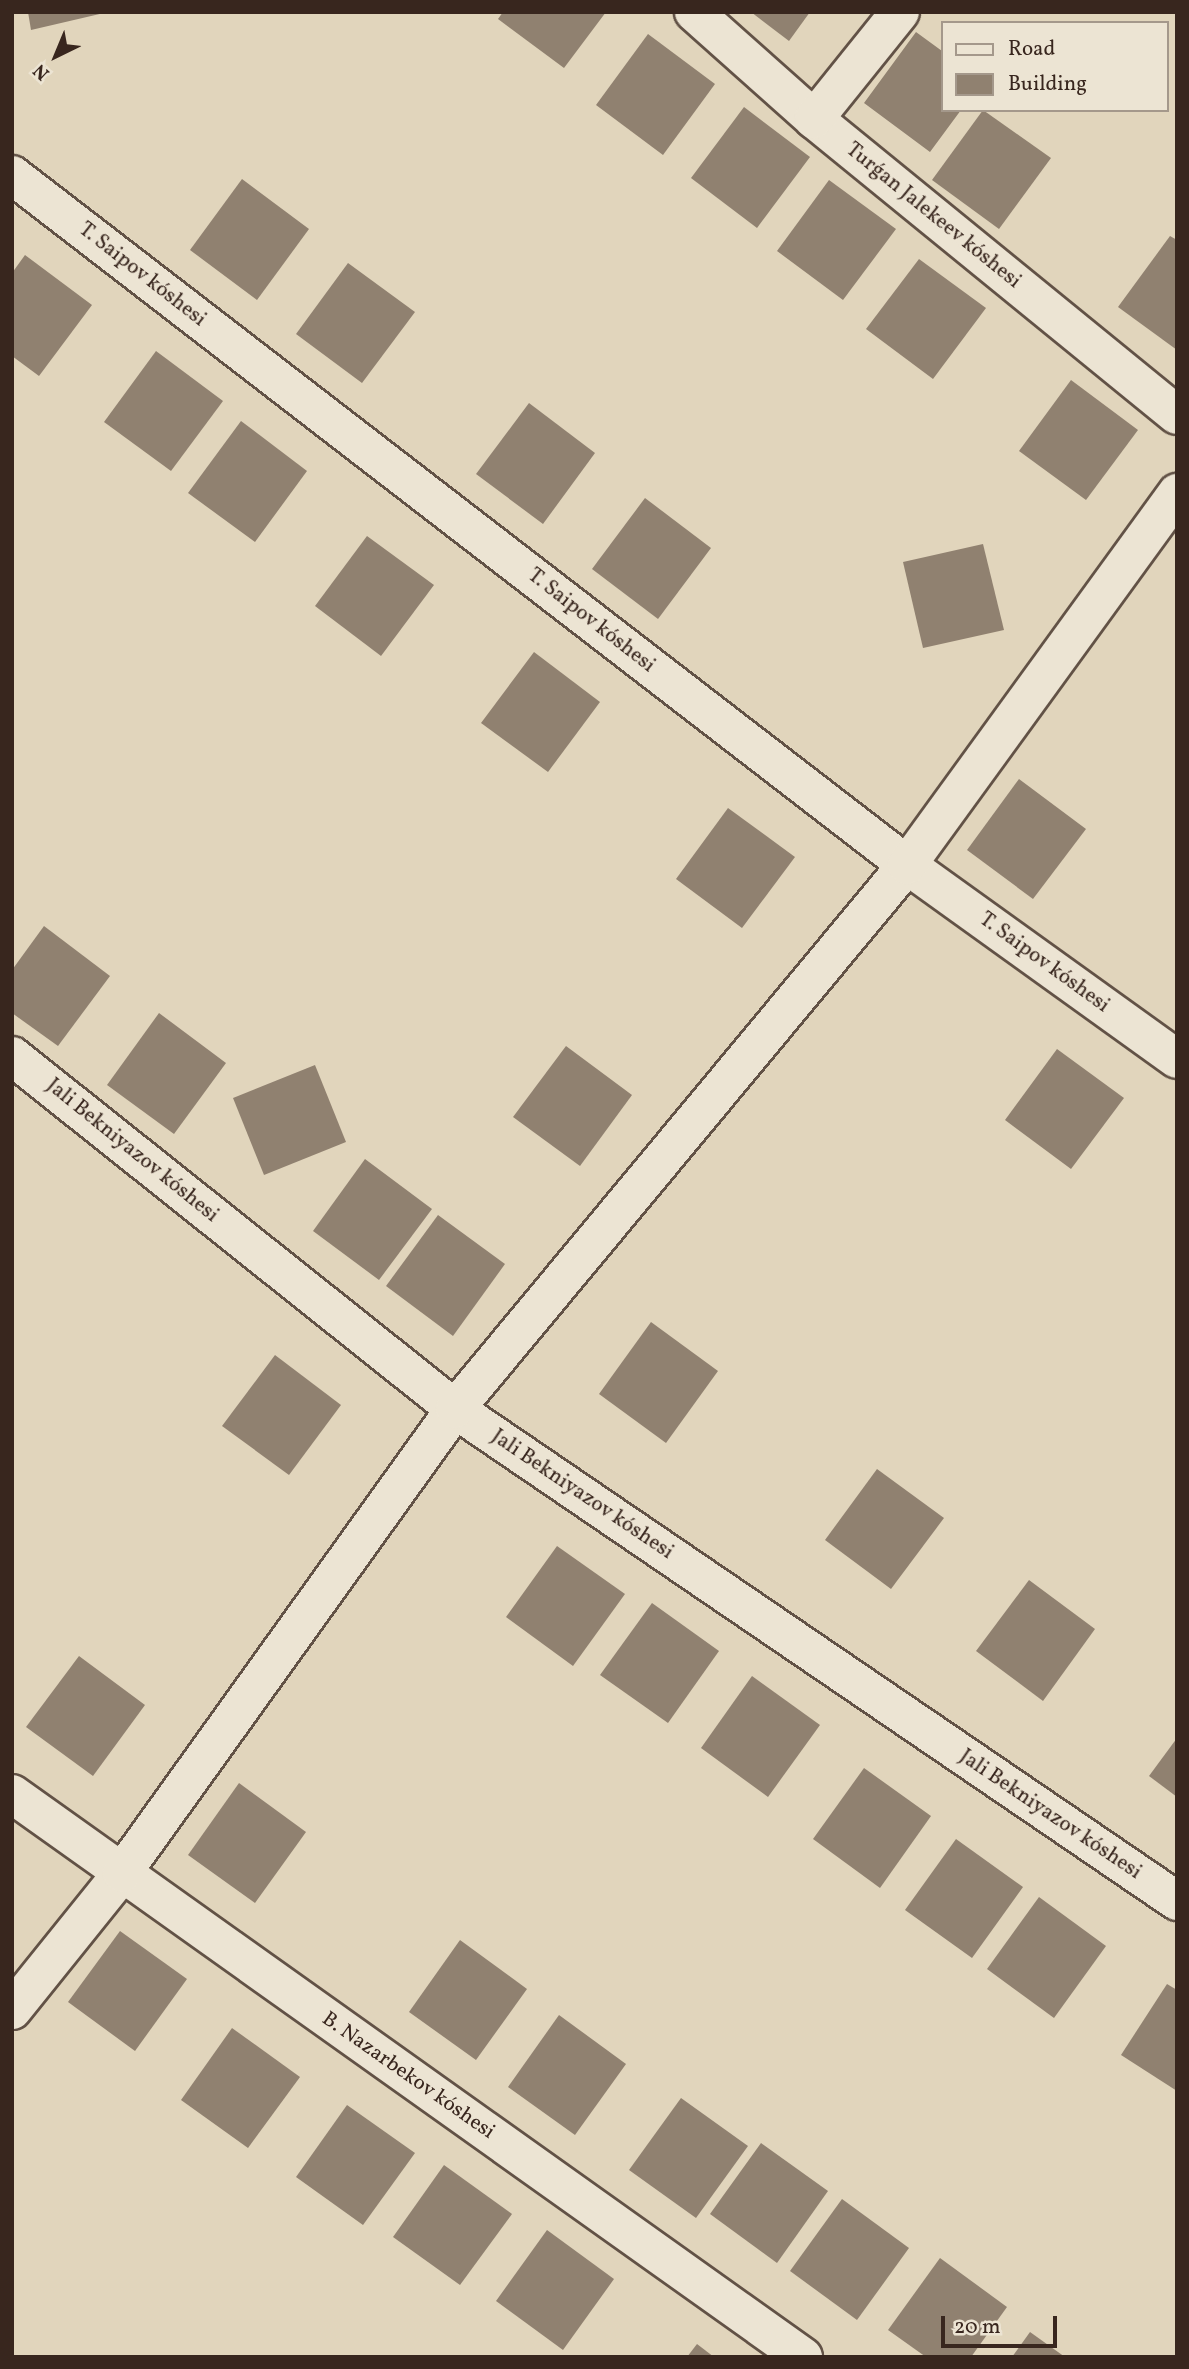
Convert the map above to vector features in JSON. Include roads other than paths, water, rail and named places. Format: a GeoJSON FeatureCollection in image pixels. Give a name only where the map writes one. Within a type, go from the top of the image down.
{"type":"FeatureCollection","features":[{"type":"Feature","properties":{"kind":"street","name":"Turǵan Jalekeev kóshesi"},"geometry":{"type":"LineString","coordinates":[[694,12],[814,118],[1177,415]]}},
{"type":"Feature","properties":{"kind":"street"},"geometry":{"type":"LineString","coordinates":[[814,118],[900,12]]}},
{"type":"Feature","properties":{"kind":"street","name":"T. Saipov kóshesi"},"geometry":{"type":"LineString","coordinates":[[12,175],[907,865],[1177,1059]]}},
{"type":"Feature","properties":{"kind":"street"},"geometry":{"type":"LineString","coordinates":[[12,2010],[122,1872],[455,1409],[907,865],[1177,493]]}},
{"type":"Feature","properties":{"kind":"street","name":"Jali Bekniyazov kóshesi"},"geometry":{"type":"LineString","coordinates":[[12,1056],[455,1409],[1177,1901]]}},
{"type":"Feature","properties":{"kind":"street","name":"B. Nazarbekov kóshesi"},"geometry":{"type":"LineString","coordinates":[[12,1794],[803,2357]]}}]}
